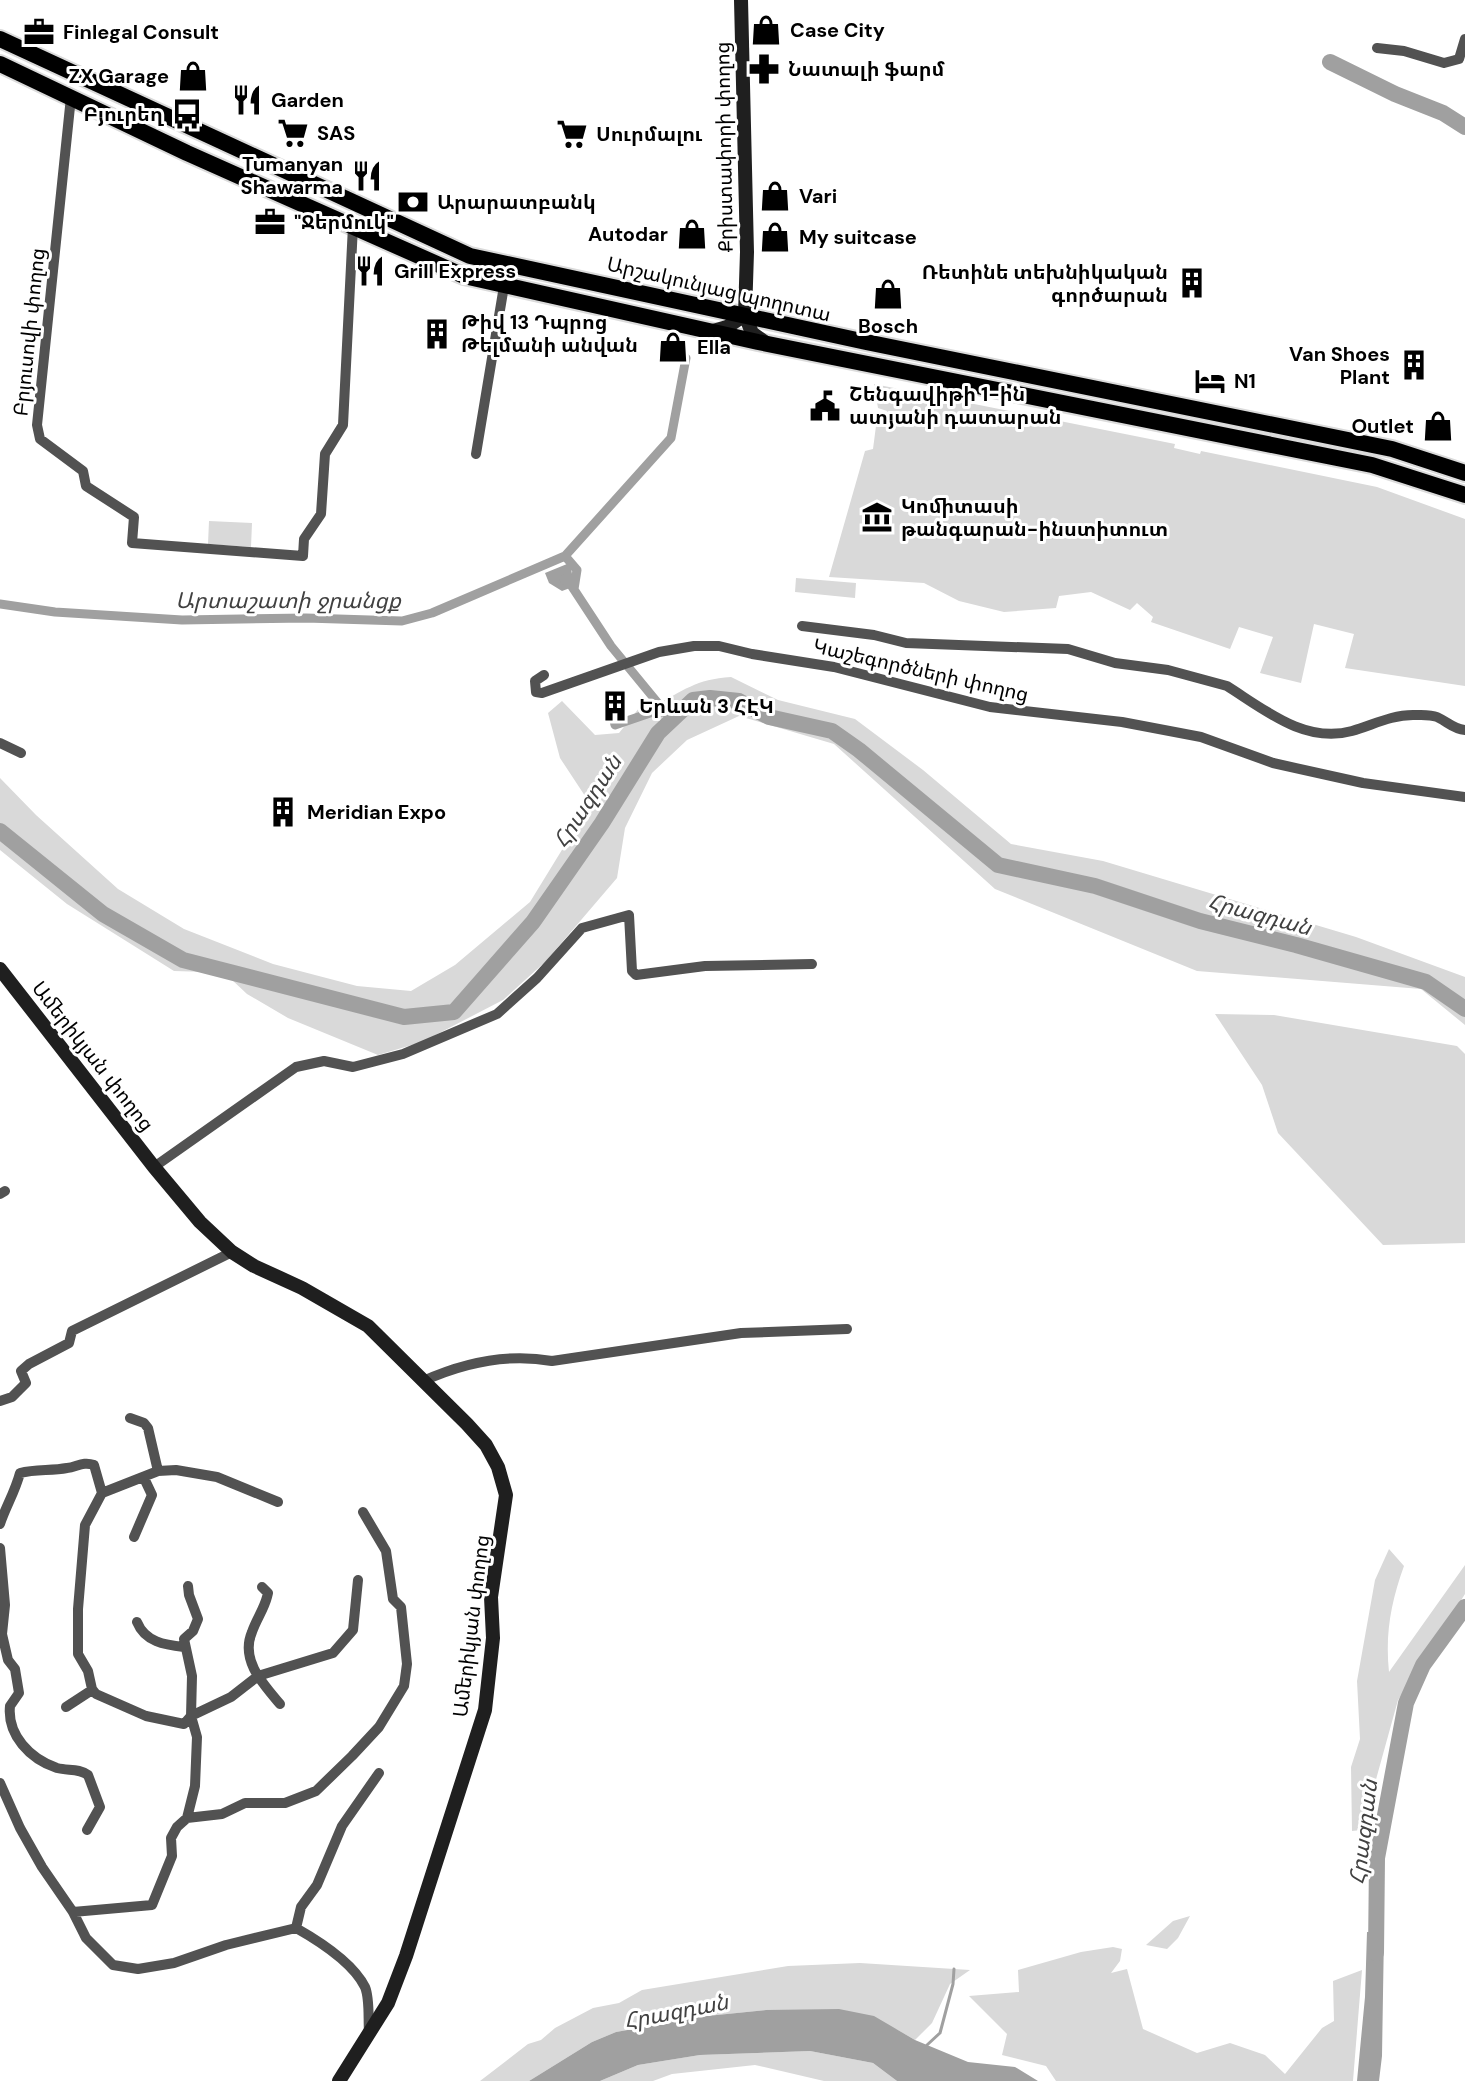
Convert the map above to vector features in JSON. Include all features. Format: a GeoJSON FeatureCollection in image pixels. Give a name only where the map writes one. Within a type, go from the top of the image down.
{"type":"FeatureCollection","features":[{"type":"Feature","properties":{"kind":"main road","name":"Արշակունյաց պողոտա"},"geometry":{"type":"LineString","coordinates":[[0,39],[470,256],[866,342],[1392,449],[1465,473]]}},
{"type":"Feature","properties":{"kind":"main road","name":"Արշակունյաց պողոտա"},"geometry":{"type":"LineString","coordinates":[[0,64],[187,153],[464,276],[766,343],[1372,465],[1465,495]]}},
{"type":"Feature","properties":{"kind":"main road"},"geometry":{"type":"LineString","coordinates":[[187,153],[195,149],[199,142],[197,131]]}},
{"type":"Feature","properties":{"kind":"main road"},"geometry":{"type":"LineString","coordinates":[[225,168],[222,160],[225,154],[237,150]]}},
{"type":"Feature","properties":{"kind":"main road"},"geometry":{"type":"LineString","coordinates":[[464,276],[475,265],[470,256]]}},
{"type":"Feature","properties":{"kind":"street","name":"Քրիստափորի փողոց"},"geometry":{"type":"LineString","coordinates":[[741,0],[745,315]]}},
{"type":"Feature","properties":{"kind":"street"},"geometry":{"type":"LineString","coordinates":[[1377,48],[1404,51],[1444,63],[1459,59],[1465,39]]}},
{"type":"Feature","properties":{"kind":"street","name":"Բրյուսովի փողոց"},"geometry":{"type":"LineString","coordinates":[[71,97],[37,425],[40,439],[83,471],[86,486],[134,517],[132,543],[303,556],[304,539],[321,514],[325,454],[343,425],[353,226]]}},
{"type":"Feature","properties":{"kind":"street"},"geometry":{"type":"LineString","coordinates":[[476,454],[504,286]]}},
{"type":"Feature","properties":{"kind":"street"},"geometry":{"type":"LineString","coordinates":[[719,310],[731,304],[747,288]]}},
{"type":"Feature","properties":{"kind":"street"},"geometry":{"type":"LineString","coordinates":[[713,331],[727,327],[745,315],[752,333],[766,343]]}},
{"type":"Feature","properties":{"kind":"street","name":"Կաշեգործների փողոց"},"geometry":{"type":"LineString","coordinates":[[802,626],[916,644],[1068,649],[1115,663],[1168,670],[1203,682],[1216,682],[1290,725],[1321,733],[1347,732],[1393,717],[1410,715],[1434,716],[1451,727],[1465,730]]}},
{"type":"Feature","properties":{"kind":"street","name":"Կաշեգործների փողոց"},"geometry":{"type":"LineString","coordinates":[[544,675],[535,681],[536,692],[542,693],[659,652],[694,646],[719,646],[834,667],[990,707],[1122,722],[1201,737],[1273,763],[1363,783],[1465,797]]}},
{"type":"Feature","properties":{"kind":"street"},"geometry":{"type":"LineString","coordinates":[[0,743],[21,753]]}},
{"type":"Feature","properties":{"kind":"street"},"geometry":{"type":"LineString","coordinates":[[154,1167],[296,1067],[324,1061],[353,1067],[403,1054],[497,1014],[537,978],[582,928],[629,915],[632,971],[636,975],[705,966],[812,964]]}},
{"type":"Feature","properties":{"kind":"street","name":"Ամերիկյան փողոց"},"geometry":{"type":"LineString","coordinates":[[0,969],[200,1222],[232,1252],[368,1326],[486,1445],[498,1467],[506,1495],[491,1597],[493,1638],[485,1710],[388,2003],[339,2081]]}},
{"type":"Feature","properties":{"kind":"street"},"geometry":{"type":"LineString","coordinates":[[0,1401],[12,1397],[26,1383],[21,1371],[69,1343],[72,1331],[232,1252]]}},
{"type":"Feature","properties":{"kind":"street"},"geometry":{"type":"LineString","coordinates":[[423,1381],[452,1367],[526,1356],[552,1361],[741,1333],[847,1329]]}},
{"type":"Feature","properties":{"kind":"street"},"geometry":{"type":"LineString","coordinates":[[130,1418],[144,1423],[148,1428],[158,1471]]}},
{"type":"Feature","properties":{"kind":"street"},"geometry":{"type":"LineString","coordinates":[[0,1524],[6,1502],[14,1494],[20,1473],[33,1469],[67,1469],[87,1463],[94,1465],[102,1493]]}},
{"type":"Feature","properties":{"kind":"street"},"geometry":{"type":"LineString","coordinates":[[278,1502],[202,1473],[158,1471],[102,1493],[85,1525],[78,1609],[77,1649],[88,1671],[92,1690],[102,1698],[169,1722],[184,1724],[191,1716],[231,1697],[258,1676],[333,1653],[343,1645],[353,1630],[358,1580]]}},
{"type":"Feature","properties":{"kind":"street"},"geometry":{"type":"LineString","coordinates":[[134,1537],[152,1495],[144,1478]]}},
{"type":"Feature","properties":{"kind":"street"},"geometry":{"type":"LineString","coordinates":[[187,1818],[222,1814],[245,1803],[285,1803],[316,1791],[379,1727],[397,1700],[404,1686],[407,1664],[401,1607],[393,1599],[386,1551],[363,1512]]}},
{"type":"Feature","properties":{"kind":"street"},"geometry":{"type":"LineString","coordinates":[[0,1548],[4,1566],[5,1605],[2,1634],[8,1660],[15,1669],[19,1693],[5,1704],[13,1730],[20,1744],[47,1764],[60,1769],[83,1771],[90,1777],[100,1807],[87,1830]]}},
{"type":"Feature","properties":{"kind":"street"},"geometry":{"type":"LineString","coordinates":[[73,1912],[152,1905],[172,1856],[171,1838],[187,1818],[195,1786],[197,1737],[191,1716],[192,1676],[184,1639],[198,1619],[188,1586]]}},
{"type":"Feature","properties":{"kind":"street"},"geometry":{"type":"LineString","coordinates":[[262,1587],[268,1593],[250,1637],[251,1661],[258,1676],[280,1704]]}},
{"type":"Feature","properties":{"kind":"street"},"geometry":{"type":"LineString","coordinates":[[137,1622],[143,1634],[151,1639],[168,1646],[184,1647]]}},
{"type":"Feature","properties":{"kind":"street"},"geometry":{"type":"LineString","coordinates":[[66,1707],[92,1690]]}},
{"type":"Feature","properties":{"kind":"street"},"geometry":{"type":"LineString","coordinates":[[296,1928],[301,1907],[317,1885],[342,1826],[379,1773]]}},
{"type":"Feature","properties":{"kind":"street"},"geometry":{"type":"LineString","coordinates":[[0,1783],[34,1854],[73,1912],[86,1938],[113,1965],[138,1969],[174,1963],[226,1945],[296,1928],[322,1943],[354,1972],[366,1988],[369,2034]]}},
{"type":"Feature","properties":{"kind":"shaded area"},"geometry":{"type":"Polygon","coordinates":[[[874,384],[1175,444],[1174,448],[1200,454],[1201,451],[1377,487],[1465,519],[1465,686],[1345,668],[1354,634],[1314,624],[1301,683],[1260,673],[1273,637],[1239,627],[1230,649],[1151,622],[1153,617],[1137,603],[1130,610],[1091,592],[1059,596],[1056,608],[1004,612],[959,601],[924,583],[829,577],[865,451],[873,449],[876,426],[884,427],[887,411],[878,408],[874,384]]]}},
{"type":"Feature","properties":{"kind":"shaded area"},"geometry":{"type":"Polygon","coordinates":[[[209,521],[252,523],[251,547],[208,544],[209,521]]]}},
{"type":"Feature","properties":{"kind":"shaded area"},"geometry":{"type":"Polygon","coordinates":[[[567,564],[573,580],[570,588],[562,591],[549,583],[545,573],[567,564]]]}},
{"type":"Feature","properties":{"kind":"shaded area"},"geometry":{"type":"Polygon","coordinates":[[[796,578],[856,583],[855,598],[795,592],[796,578]]]}},
{"type":"Feature","properties":{"kind":"shaded area"},"geometry":{"type":"Polygon","coordinates":[[[731,677],[778,700],[855,719],[923,770],[1011,844],[1103,861],[1356,937],[1465,977],[1465,1025],[1421,989],[1197,971],[995,889],[834,744],[739,716],[687,740],[652,773],[625,828],[617,878],[546,961],[503,1000],[422,1042],[378,1055],[288,1018],[247,994],[231,979],[206,972],[174,971],[67,904],[0,850],[0,778],[118,889],[184,929],[273,964],[357,986],[411,991],[455,965],[530,902],[568,840],[587,799],[560,758],[548,713],[562,701],[595,735],[619,733],[644,702],[654,706],[699,683],[731,677]]]}},
{"type":"Feature","properties":{"kind":"shaded area"},"geometry":{"type":"Polygon","coordinates":[[[1215,1014],[1274,1015],[1457,1046],[1465,1054],[1465,1243],[1383,1245],[1278,1133],[1262,1085],[1215,1014]]]}},
{"type":"Feature","properties":{"kind":"shaded area"},"geometry":{"type":"Polygon","coordinates":[[[1389,1549],[1404,1566],[1390,1618],[1389,1672],[1465,1565],[1465,1594],[1398,1700],[1362,1830],[1352,1831],[1351,1767],[1360,1739],[1357,1681],[1375,1580],[1389,1549]]]}},
{"type":"Feature","properties":{"kind":"shaded area"},"geometry":{"type":"Polygon","coordinates":[[[1190,1916],[1178,1938],[1167,1949],[1146,1945],[1173,1921],[1190,1916]]]}},
{"type":"Feature","properties":{"kind":"shaded area"},"geometry":{"type":"Polygon","coordinates":[[[1367,1932],[1384,1933],[1379,2081],[1357,2081],[1367,1932]]]}},
{"type":"Feature","properties":{"kind":"shaded area"},"geometry":{"type":"Polygon","coordinates":[[[1113,1947],[1122,1949],[1120,1961],[1111,1973],[1127,1969],[1143,2029],[1197,2053],[1230,2043],[1265,2055],[1285,2074],[1322,2028],[1334,2021],[1333,1981],[1362,1970],[1353,2081],[1056,2081],[1046,2066],[1002,2055],[1007,2034],[969,1996],[1019,1992],[1018,1970],[1081,1952],[1113,1947]]]}},
{"type":"Feature","properties":{"kind":"shaded area"},"geometry":{"type":"Polygon","coordinates":[[[860,1963],[970,1970],[950,1984],[932,2023],[915,2040],[896,2029],[766,2010],[707,2016],[616,2032],[592,2042],[529,2081],[480,2081],[528,2044],[541,2040],[555,2028],[593,2008],[619,2003],[642,1990],[788,1966],[860,1963]]]}},
{"type":"Feature","properties":{"kind":"shaded area"},"geometry":{"type":"Polygon","coordinates":[[[839,2009],[874,2016],[915,2040],[968,2062],[1015,2067],[1038,2081],[897,2081],[873,2063],[810,2051],[700,2055],[638,2065],[600,2081],[529,2081],[592,2042],[616,2032],[707,2016],[766,2010],[839,2009]]]}},
{"type":"Feature","properties":{"kind":"shaded area"},"geometry":{"type":"Polygon","coordinates":[[[810,2051],[873,2063],[897,2081],[824,2081],[755,2065],[672,2074],[653,2081],[600,2081],[638,2065],[700,2055],[810,2051]]]}},
{"type":"Feature","properties":{"kind":"waterway"},"geometry":{"type":"LineString","coordinates":[[1330,62],[1395,94],[1443,113],[1465,127]]}},
{"type":"Feature","properties":{"kind":"waterway","name":"Արտաշատի ջրանցք"},"geometry":{"type":"LineString","coordinates":[[0,604],[55,612],[182,620],[306,618],[402,621],[432,613],[565,556],[671,438],[686,358]]}},
{"type":"Feature","properties":{"kind":"waterway"},"geometry":{"type":"LineString","coordinates":[[565,556],[577,570],[574,589]]}},
{"type":"Feature","properties":{"kind":"waterway"},"geometry":{"type":"LineString","coordinates":[[564,579],[611,646],[671,719]]}},
{"type":"Feature","properties":{"kind":"waterway","name":"Հրազդան"},"geometry":{"type":"LineString","coordinates":[[0,831],[103,914],[183,960],[404,1017],[454,1012],[533,922],[602,823],[658,733],[693,700],[739,701],[769,717],[832,731],[998,865],[1095,886],[1200,921],[1426,982],[1465,1009]]}},
{"type":"Feature","properties":{"kind":"waterway"},"geometry":{"type":"LineString","coordinates":[[611,708],[615,725],[653,712],[665,712]]}},
{"type":"Feature","properties":{"kind":"waterway","name":"Հրազդան"},"geometry":{"type":"LineString","coordinates":[[1376,1953],[1377,1858],[1406,1703],[1423,1665],[1465,1607]]}},
{"type":"Feature","properties":{"kind":"waterway"},"geometry":{"type":"LineString","coordinates":[[927,2045],[940,2033],[954,1969]]}},
{"type":"Feature","properties":{"kind":"place","name":"Case City"},"geometry":{"type":"Point","coordinates":[766,30]}},
{"type":"Feature","properties":{"kind":"place","name":"Finlegal Consult"},"geometry":{"type":"Point","coordinates":[39,32]}},
{"type":"Feature","properties":{"kind":"place","name":"Նատալի ֆարմ"},"geometry":{"type":"Point","coordinates":[764,69]}},
{"type":"Feature","properties":{"kind":"place","name":"ZX Garage"},"geometry":{"type":"Point","coordinates":[193,76]}},
{"type":"Feature","properties":{"kind":"place","name":"Garden"},"geometry":{"type":"Point","coordinates":[247,100]}},
{"type":"Feature","properties":{"kind":"place","name":"Բյուրեղ"},"geometry":{"type":"Point","coordinates":[187,114]}},
{"type":"Feature","properties":{"kind":"place","name":"SAS"},"geometry":{"type":"Point","coordinates":[293,133]}},
{"type":"Feature","properties":{"kind":"place","name":"Սուրմալու"},"geometry":{"type":"Point","coordinates":[572,134]}},
{"type":"Feature","properties":{"kind":"place","name":"Tumanyan Shawarma"},"geometry":{"type":"Point","coordinates":[367,176]}},
{"type":"Feature","properties":{"kind":"place","name":"Vari"},"geometry":{"type":"Point","coordinates":[775,196]}},
{"type":"Feature","properties":{"kind":"place","name":"Արարատբանկ"},"geometry":{"type":"Point","coordinates":[413,202]}},
{"type":"Feature","properties":{"kind":"place","name":"\"Ջերմուկ\""},"geometry":{"type":"Point","coordinates":[270,222]}},
{"type":"Feature","properties":{"kind":"place","name":"Autodar"},"geometry":{"type":"Point","coordinates":[692,234]}},
{"type":"Feature","properties":{"kind":"place","name":"My suitcase"},"geometry":{"type":"Point","coordinates":[775,237]}},
{"type":"Feature","properties":{"kind":"place","name":"Grill Express"},"geometry":{"type":"Point","coordinates":[370,271]}},
{"type":"Feature","properties":{"kind":"place","name":"Ռետինե տեխնիկական գործարան"},"geometry":{"type":"Point","coordinates":[1192,283]}},
{"type":"Feature","properties":{"kind":"place","name":"Bosch"},"geometry":{"type":"Point","coordinates":[888,294]}},
{"type":"Feature","properties":{"kind":"place","name":"Թիվ 13 Դպրոց Թելմանի անվան"},"geometry":{"type":"Point","coordinates":[437,334]}},
{"type":"Feature","properties":{"kind":"place","name":"Ella"},"geometry":{"type":"Point","coordinates":[673,347]}},
{"type":"Feature","properties":{"kind":"place","name":"Van Shoes Plant"},"geometry":{"type":"Point","coordinates":[1414,365]}},
{"type":"Feature","properties":{"kind":"place","name":"N1"},"geometry":{"type":"Point","coordinates":[1210,381]}},
{"type":"Feature","properties":{"kind":"place","name":"Շենգավիթի 1-ին ատյանի դատարան"},"geometry":{"type":"Point","coordinates":[825,406]}},
{"type":"Feature","properties":{"kind":"place","name":"Outlet"},"geometry":{"type":"Point","coordinates":[1438,426]}},
{"type":"Feature","properties":{"kind":"place","name":"Կոմիտասի թանգարան-ինստիտուտ"},"geometry":{"type":"Point","coordinates":[877,517]}},
{"type":"Feature","properties":{"kind":"place","name":"Երևան 3 ՀԷԿ"},"geometry":{"type":"Point","coordinates":[615,706]}},
{"type":"Feature","properties":{"kind":"place","name":"Meridian Expo"},"geometry":{"type":"Point","coordinates":[283,812]}}]}
